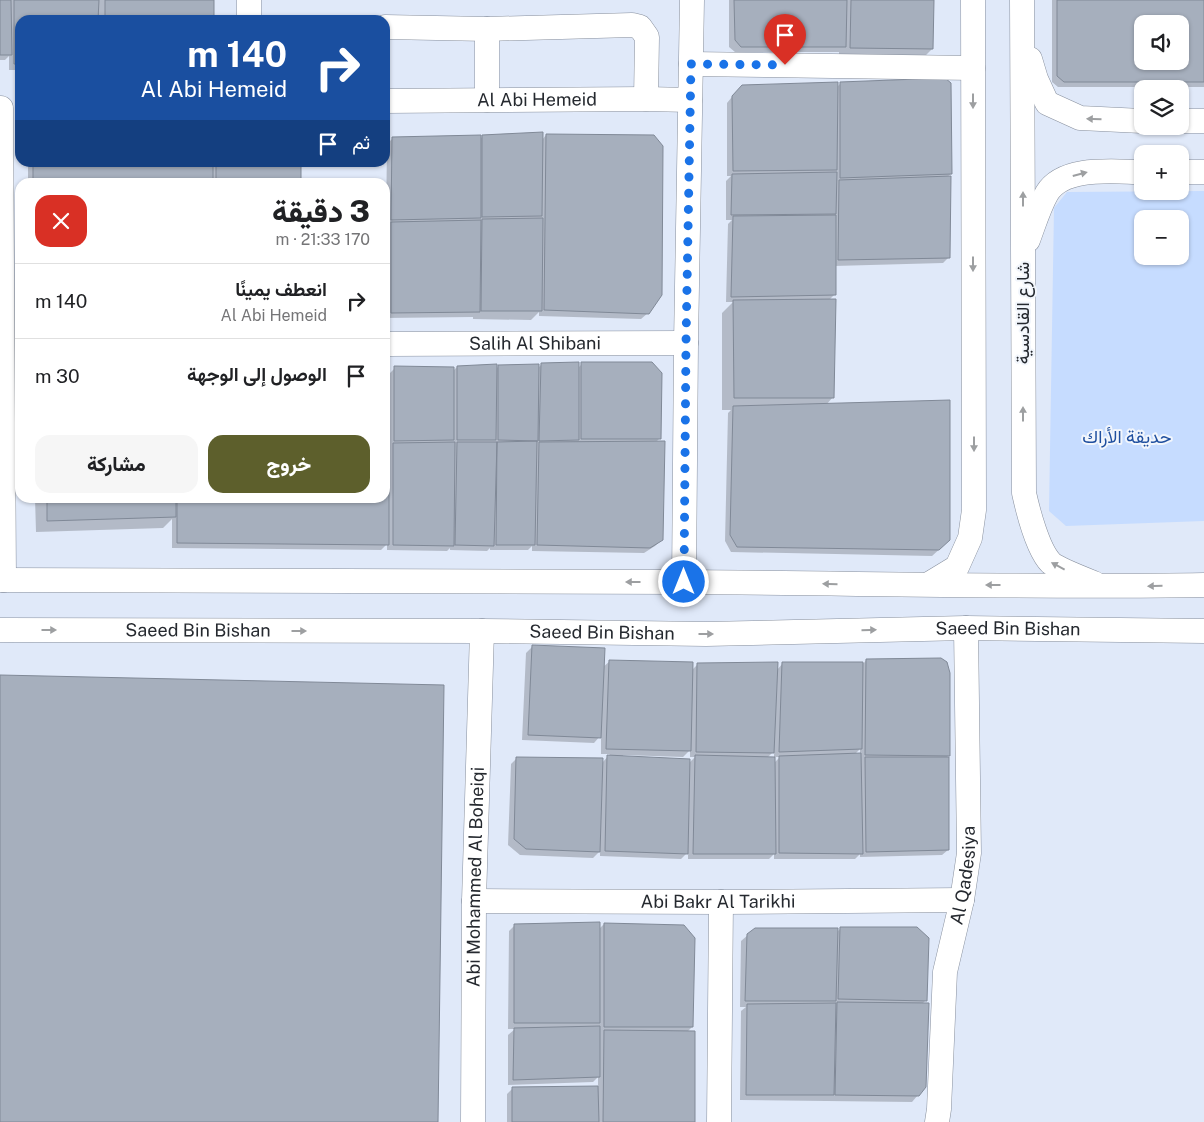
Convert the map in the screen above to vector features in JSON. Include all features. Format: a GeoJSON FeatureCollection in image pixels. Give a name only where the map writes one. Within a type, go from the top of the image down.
{"type":"FeatureCollection","features":[{"type":"Feature","properties":{"kind":"street"},"geometry":{"type":"LineString","coordinates":[[249,0],[249,15]]}},
{"type":"Feature","properties":{"kind":"street"},"geometry":{"type":"LineString","coordinates":[[684,582],[692,0]]}},
{"type":"Feature","properties":{"kind":"street"},"geometry":{"type":"LineString","coordinates":[[927,585],[957,567],[970,538],[974,510],[974,0]]}},
{"type":"Feature","properties":{"kind":"street","name":"شارع القادسية"},"geometry":{"type":"LineString","coordinates":[[1022,0],[1024,493],[1031,521],[1052,564],[1102,587]]}},
{"type":"Feature","properties":{"kind":"street"},"geometry":{"type":"LineString","coordinates":[[390,27],[486,29],[632,25],[640,27],[647,38],[646,99]]}},
{"type":"Feature","properties":{"kind":"street"},"geometry":{"type":"LineString","coordinates":[[486,29],[487,100]]}},
{"type":"Feature","properties":{"kind":"street"},"geometry":{"type":"LineString","coordinates":[[1022,32],[1036,79],[1046,103],[1080,118],[1134,121]]}},
{"type":"Feature","properties":{"kind":"street"},"geometry":{"type":"LineString","coordinates":[[691,64],[973,68]]}},
{"type":"Feature","properties":{"kind":"street","name":"Al Abi Hemeid"},"geometry":{"type":"LineString","coordinates":[[390,101],[690,100]]}},
{"type":"Feature","properties":{"kind":"street"},"geometry":{"type":"LineString","coordinates":[[7,108],[12,345],[2,580],[684,582],[1102,587],[1204,585]]}},
{"type":"Feature","properties":{"kind":"street"},"geometry":{"type":"LineString","coordinates":[[1189,121],[1204,121]]}},
{"type":"Feature","properties":{"kind":"street"},"geometry":{"type":"LineString","coordinates":[[1023,250],[1048,192],[1059,182],[1081,173],[1096,171],[1134,172]]}},
{"type":"Feature","properties":{"kind":"street"},"geometry":{"type":"LineString","coordinates":[[1189,172],[1204,172]]}},
{"type":"Feature","properties":{"kind":"street","name":"Salih Al Shibani"},"geometry":{"type":"LineString","coordinates":[[390,344],[686,343]]}},
{"type":"Feature","properties":{"kind":"street","name":"Saeed Bin Bishan"},"geometry":{"type":"LineString","coordinates":[[0,630],[482,631],[706,634],[966,628],[1204,631]]}},
{"type":"Feature","properties":{"kind":"street","name":"Al Qadesiya"},"geometry":{"type":"LineString","coordinates":[[937,1122],[945,972],[962,900],[969,852],[966,628]]}},
{"type":"Feature","properties":{"kind":"street","name":"Abi Mohammed Al Boheiqi"},"geometry":{"type":"LineString","coordinates":[[473,1122],[474,901],[482,631]]}},
{"type":"Feature","properties":{"kind":"street","name":"Abi Bakr Al Tarikhi"},"geometry":{"type":"LineString","coordinates":[[474,901],[721,902],[962,900]]}},
{"type":"Feature","properties":{"kind":"street"},"geometry":{"type":"LineString","coordinates":[[719,1122],[721,902]]}},
{"type":"Feature","properties":{"kind":"green space","name":"حديقة الأراك"},"geometry":{"type":"Polygon","coordinates":[[[1189,191],[1204,191],[1204,521],[1066,526],[1049,511],[1054,208],[1067,192],[1134,192],[1134,200],[1189,200],[1189,191]]]}},
{"type":"Feature","properties":{"kind":"building"},"geometry":{"type":"Polygon","coordinates":[[[0,0],[11,0],[12,55],[0,55],[0,0]]]}},
{"type":"Feature","properties":{"kind":"building"},"geometry":{"type":"Polygon","coordinates":[[[14,0],[99,0],[98,15],[15,15],[14,64],[14,0]]]}},
{"type":"Feature","properties":{"kind":"building"},"geometry":{"type":"Polygon","coordinates":[[[105,0],[214,0],[214,15],[105,15],[105,0]]]}},
{"type":"Feature","properties":{"kind":"building"},"geometry":{"type":"Polygon","coordinates":[[[734,0],[847,0],[846,47],[741,47],[735,40],[734,0]]]}},
{"type":"Feature","properties":{"kind":"building"},"geometry":{"type":"Polygon","coordinates":[[[851,0],[934,0],[933,49],[850,48],[851,0]]]}},
{"type":"Feature","properties":{"kind":"building"},"geometry":{"type":"Polygon","coordinates":[[[1057,0],[1204,0],[1204,82],[1189,82],[1189,80],[1134,80],[1134,82],[1064,82],[1057,76],[1057,0]]]}},
{"type":"Feature","properties":{"kind":"building"},"geometry":{"type":"Polygon","coordinates":[[[945,78],[951,83],[952,174],[840,178],[840,82],[945,78]]]}},
{"type":"Feature","properties":{"kind":"building"},"geometry":{"type":"Polygon","coordinates":[[[838,82],[837,170],[733,171],[732,96],[742,85],[838,82]]]}},
{"type":"Feature","properties":{"kind":"building"},"geometry":{"type":"Polygon","coordinates":[[[543,132],[542,216],[482,217],[482,135],[543,132]]]}},
{"type":"Feature","properties":{"kind":"building"},"geometry":{"type":"Polygon","coordinates":[[[546,134],[654,135],[663,146],[662,295],[649,314],[544,310],[546,134]]]}},
{"type":"Feature","properties":{"kind":"building"},"geometry":{"type":"Polygon","coordinates":[[[481,135],[481,218],[391,220],[392,137],[481,135]]]}},
{"type":"Feature","properties":{"kind":"building"},"geometry":{"type":"Polygon","coordinates":[[[33,167],[213,167],[213,178],[33,178],[33,167]]]}},
{"type":"Feature","properties":{"kind":"building"},"geometry":{"type":"Polygon","coordinates":[[[216,167],[301,167],[301,178],[216,178],[216,167]]]}},
{"type":"Feature","properties":{"kind":"building"},"geometry":{"type":"Polygon","coordinates":[[[837,172],[836,214],[731,215],[732,174],[837,172]]]}},
{"type":"Feature","properties":{"kind":"building"},"geometry":{"type":"Polygon","coordinates":[[[951,176],[950,258],[838,260],[839,180],[951,176]]]}},
{"type":"Feature","properties":{"kind":"building"},"geometry":{"type":"Polygon","coordinates":[[[836,215],[836,295],[731,297],[733,216],[836,215]]]}},
{"type":"Feature","properties":{"kind":"building"},"geometry":{"type":"Polygon","coordinates":[[[543,218],[542,311],[481,311],[482,219],[543,218]]]}},
{"type":"Feature","properties":{"kind":"building"},"geometry":{"type":"Polygon","coordinates":[[[481,220],[480,312],[391,313],[391,222],[481,220]]]}},
{"type":"Feature","properties":{"kind":"building"},"geometry":{"type":"Polygon","coordinates":[[[836,299],[834,398],[734,398],[733,300],[836,299]]]}},
{"type":"Feature","properties":{"kind":"building"},"geometry":{"type":"Polygon","coordinates":[[[579,362],[579,440],[539,441],[541,363],[579,362]]]}},
{"type":"Feature","properties":{"kind":"building"},"geometry":{"type":"Polygon","coordinates":[[[581,362],[652,362],[662,373],[661,439],[581,439],[581,362]]]}},
{"type":"Feature","properties":{"kind":"building"},"geometry":{"type":"Polygon","coordinates":[[[497,364],[496,440],[457,440],[457,366],[497,364]]]}},
{"type":"Feature","properties":{"kind":"building"},"geometry":{"type":"Polygon","coordinates":[[[539,364],[538,441],[498,440],[498,365],[539,364]]]}},
{"type":"Feature","properties":{"kind":"building"},"geometry":{"type":"Polygon","coordinates":[[[394,366],[454,367],[454,440],[394,441],[394,366]]]}},
{"type":"Feature","properties":{"kind":"building"},"geometry":{"type":"Polygon","coordinates":[[[950,400],[950,540],[939,550],[737,547],[730,535],[733,406],[950,400]]]}},
{"type":"Feature","properties":{"kind":"building"},"geometry":{"type":"Polygon","coordinates":[[[537,441],[535,545],[496,545],[497,442],[537,441]]]}},
{"type":"Feature","properties":{"kind":"building"},"geometry":{"type":"Polygon","coordinates":[[[665,441],[663,540],[650,548],[537,545],[539,442],[665,441]]]}},
{"type":"Feature","properties":{"kind":"building"},"geometry":{"type":"Polygon","coordinates":[[[455,442],[454,546],[393,545],[393,443],[455,442]]]}},
{"type":"Feature","properties":{"kind":"building"},"geometry":{"type":"Polygon","coordinates":[[[457,442],[497,442],[494,546],[455,545],[457,442]]]}},
{"type":"Feature","properties":{"kind":"building"},"geometry":{"type":"Polygon","coordinates":[[[47,503],[176,503],[176,517],[47,521],[47,503]]]}},
{"type":"Feature","properties":{"kind":"building"},"geometry":{"type":"Polygon","coordinates":[[[177,503],[389,503],[389,545],[177,543],[177,503]]]}},
{"type":"Feature","properties":{"kind":"building"},"geometry":{"type":"Polygon","coordinates":[[[532,645],[605,648],[601,738],[528,735],[532,645]]]}},
{"type":"Feature","properties":{"kind":"building"},"geometry":{"type":"Polygon","coordinates":[[[941,658],[947,662],[950,673],[950,756],[865,755],[866,659],[941,658]]]}},
{"type":"Feature","properties":{"kind":"building"},"geometry":{"type":"Polygon","coordinates":[[[609,660],[693,662],[691,751],[606,749],[609,660]]]}},
{"type":"Feature","properties":{"kind":"building"},"geometry":{"type":"Polygon","coordinates":[[[778,662],[774,753],[696,752],[697,663],[778,662]]]}},
{"type":"Feature","properties":{"kind":"building"},"geometry":{"type":"Polygon","coordinates":[[[782,662],[863,662],[862,749],[779,752],[782,662]]]}},
{"type":"Feature","properties":{"kind":"building"},"geometry":{"type":"Polygon","coordinates":[[[0,675],[444,685],[438,1122],[0,1122],[0,675]]]}},
{"type":"Feature","properties":{"kind":"building"},"geometry":{"type":"Polygon","coordinates":[[[861,753],[863,854],[779,853],[779,756],[861,753]]]}},
{"type":"Feature","properties":{"kind":"building"},"geometry":{"type":"Polygon","coordinates":[[[607,755],[690,759],[688,854],[605,851],[607,755]]]}},
{"type":"Feature","properties":{"kind":"building"},"geometry":{"type":"Polygon","coordinates":[[[695,755],[775,757],[776,854],[693,854],[695,755]]]}},
{"type":"Feature","properties":{"kind":"building"},"geometry":{"type":"Polygon","coordinates":[[[516,757],[603,758],[600,852],[526,849],[514,839],[516,757]]]}},
{"type":"Feature","properties":{"kind":"building"},"geometry":{"type":"Polygon","coordinates":[[[865,757],[949,757],[949,850],[866,852],[865,757]]]}},
{"type":"Feature","properties":{"kind":"building"},"geometry":{"type":"Polygon","coordinates":[[[600,922],[600,1023],[514,1023],[514,924],[600,922]]]}},
{"type":"Feature","properties":{"kind":"building"},"geometry":{"type":"Polygon","coordinates":[[[604,923],[684,925],[695,938],[693,1027],[604,1027],[604,923]]]}},
{"type":"Feature","properties":{"kind":"building"},"geometry":{"type":"Polygon","coordinates":[[[840,927],[917,927],[929,938],[927,1001],[838,999],[840,927]]]}},
{"type":"Feature","properties":{"kind":"building"},"geometry":{"type":"Polygon","coordinates":[[[755,928],[838,928],[836,1001],[745,1001],[747,934],[755,928]]]}},
{"type":"Feature","properties":{"kind":"building"},"geometry":{"type":"Polygon","coordinates":[[[837,1002],[929,1003],[926,1087],[919,1096],[835,1095],[837,1002]]]}},
{"type":"Feature","properties":{"kind":"building"},"geometry":{"type":"Polygon","coordinates":[[[836,1003],[834,1095],[746,1095],[747,1004],[836,1003]]]}},
{"type":"Feature","properties":{"kind":"building"},"geometry":{"type":"Polygon","coordinates":[[[600,1026],[600,1077],[513,1080],[514,1028],[600,1026]]]}},
{"type":"Feature","properties":{"kind":"building"},"geometry":{"type":"Polygon","coordinates":[[[604,1030],[695,1031],[695,1122],[603,1122],[604,1030]]]}},
{"type":"Feature","properties":{"kind":"building"},"geometry":{"type":"Polygon","coordinates":[[[598,1086],[599,1122],[512,1122],[512,1087],[598,1086]]]}},
{"type":"Feature","properties":{"kind":"route"},"geometry":{"type":"LineString","coordinates":[[684,582],[691,64],[785,65]]}}]}
